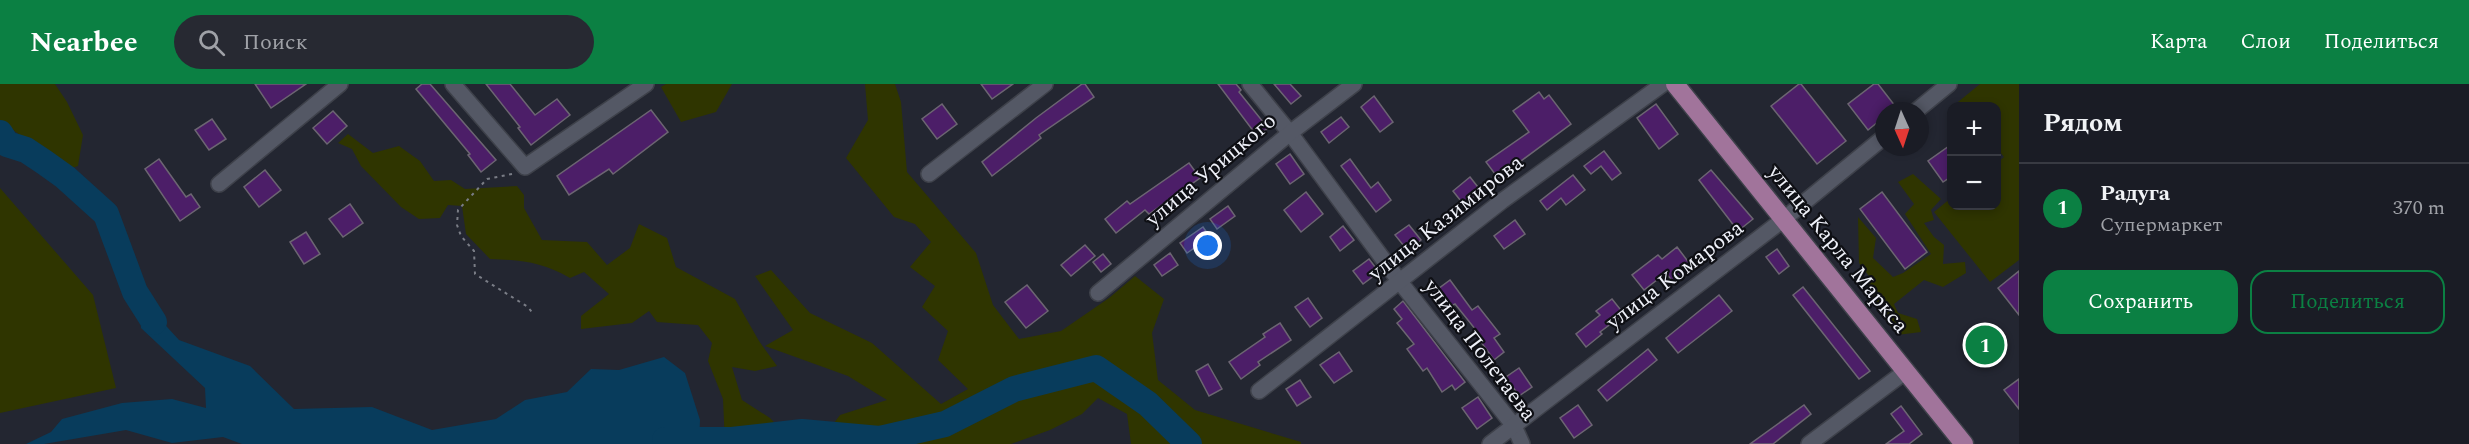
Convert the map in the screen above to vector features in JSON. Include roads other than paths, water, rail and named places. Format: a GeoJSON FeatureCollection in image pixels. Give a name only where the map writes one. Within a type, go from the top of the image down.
{"type":"FeatureCollection","features":[{"type":"Feature","properties":{"kind":"main road","name":"улица Карла Маркса"},"geometry":{"type":"LineString","coordinates":[[1674,84],[1964,444]]}},
{"type":"Feature","properties":{"kind":"street"},"geometry":{"type":"LineString","coordinates":[[219,184],[340,84]]}},
{"type":"Feature","properties":{"kind":"street"},"geometry":{"type":"LineString","coordinates":[[453,84],[525,167],[646,84]]}},
{"type":"Feature","properties":{"kind":"street"},"geometry":{"type":"LineString","coordinates":[[929,174],[1045,84]]}},
{"type":"Feature","properties":{"kind":"street","name":"улица Полетаева"},"geometry":{"type":"LineString","coordinates":[[1250,84],[1290,133],[1400,282],[1514,426],[1522,444]]}},
{"type":"Feature","properties":{"kind":"street","name":"улица Урицкого"},"geometry":{"type":"LineString","coordinates":[[1098,293],[1290,133],[1354,84]]}},
{"type":"Feature","properties":{"kind":"street","name":"улица Казимирова"},"geometry":{"type":"LineString","coordinates":[[1259,391],[1502,201],[1664,84]]}},
{"type":"Feature","properties":{"kind":"street"},"geometry":{"type":"LineString","coordinates":[[1927,102],[1949,84]]}},
{"type":"Feature","properties":{"kind":"street","name":"улица Комарова"},"geometry":{"type":"LineString","coordinates":[[1490,444],[1784,219],[1875,144]]}},
{"type":"Feature","properties":{"kind":"street"},"geometry":{"type":"LineString","coordinates":[[1809,444],[1906,371]]}},
{"type":"Feature","properties":{"kind":"water"},"geometry":{"type":"Polygon","coordinates":[[[124,280],[179,340],[250,366],[294,409],[372,407],[432,430],[496,419],[525,400],[567,392],[591,369],[619,370],[664,357],[685,373],[700,420],[699,444],[242,444],[223,437],[172,443],[126,430],[44,444],[26,444],[51,432],[62,419],[122,403],[172,399],[206,408],[205,388],[141,328],[140,312],[124,280]]]}},
{"type":"Feature","properties":{"kind":"waterway"},"geometry":{"type":"LineString","coordinates":[[0,133],[7,144],[26,150],[65,177],[106,214],[135,292],[154,322]]}},
{"type":"Feature","properties":{"kind":"waterway"},"geometry":{"type":"LineString","coordinates":[[665,440],[732,440],[802,432],[880,439],[945,424],[1014,389],[1096,368],[1148,404],[1189,444]]}},
{"type":"Feature","properties":{"kind":"place","name":"Радуга"},"geometry":{"type":"Point","coordinates":[1985,345]}}]}
